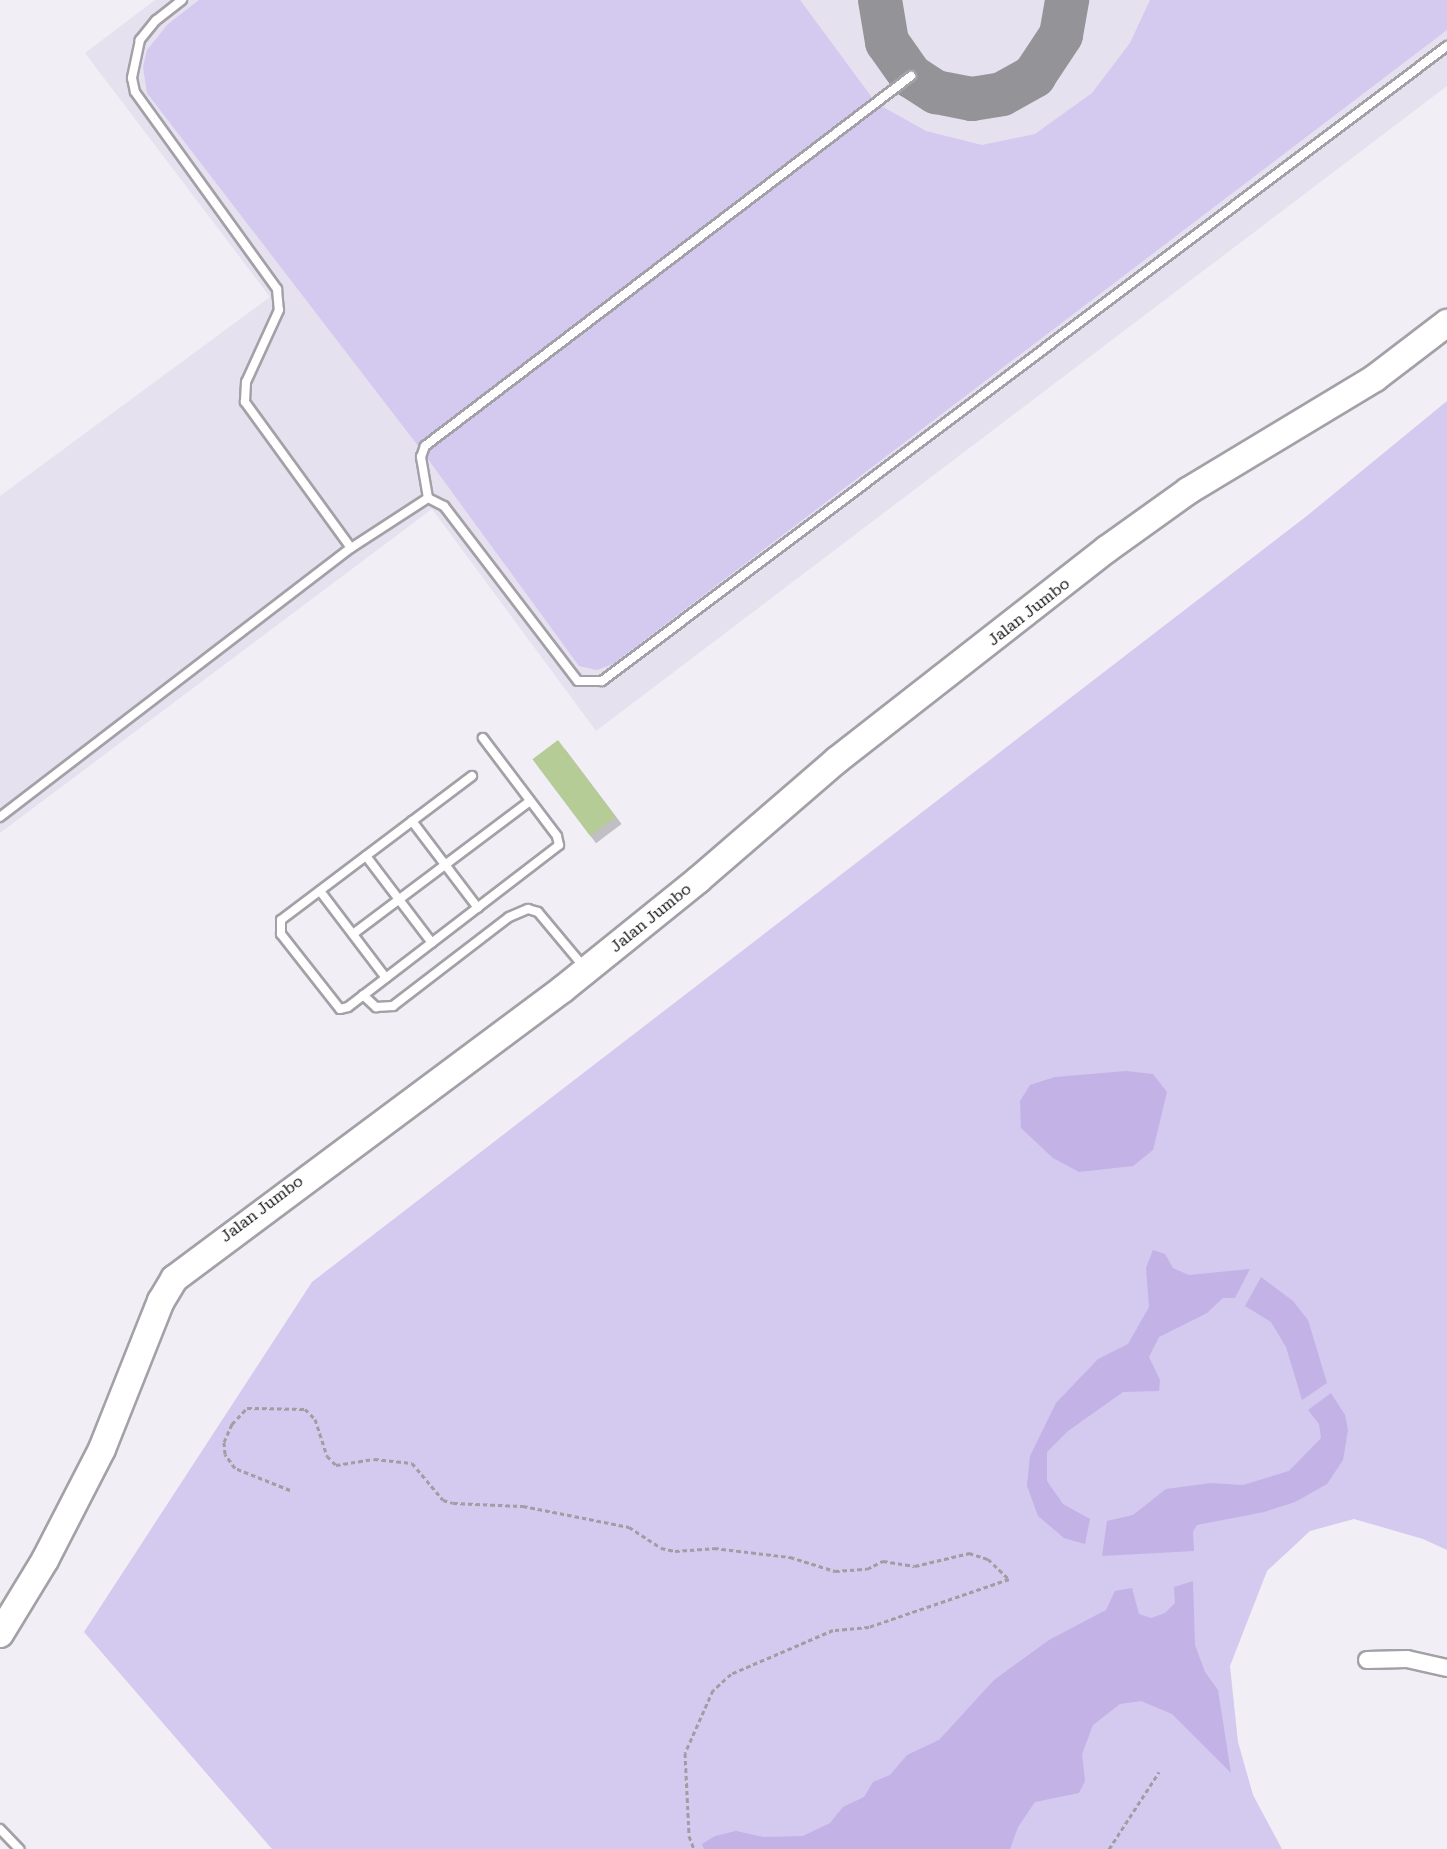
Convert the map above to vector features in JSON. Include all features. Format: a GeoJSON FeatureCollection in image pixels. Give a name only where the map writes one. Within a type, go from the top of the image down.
{"type":"FeatureCollection","features":[{"type":"Feature","properties":{"kind":"main road","name":"Jalan Jumbo"},"geometry":{"type":"LineString","coordinates":[[0,1634],[45,1560],[102,1449],[127,1393],[161,1300],[174,1279],[587,970],[698,880],[837,760],[1107,549],[1188,491],[1374,378],[1447,323]]}},
{"type":"Feature","properties":{"kind":"street"},"geometry":{"type":"LineString","coordinates":[[1367,1660],[1407,1659],[1447,1668]]}},
{"type":"Feature","properties":{"kind":"lane"},"geometry":{"type":"LineString","coordinates":[[182,0],[156,20],[140,40],[132,78],[135,92],[277,289],[279,310],[246,382],[245,402],[351,548]]}},
{"type":"Feature","properties":{"kind":"lane"},"geometry":{"type":"LineString","coordinates":[[428,498],[444,506],[578,681],[602,681],[1447,46]]}},
{"type":"Feature","properties":{"kind":"lane"},"geometry":{"type":"LineString","coordinates":[[428,498],[421,457],[425,446],[911,76]]}},
{"type":"Feature","properties":{"kind":"lane"},"geometry":{"type":"LineString","coordinates":[[0,817],[351,548],[428,498]]}},
{"type":"Feature","properties":{"kind":"lane"},"geometry":{"type":"LineString","coordinates":[[472,776],[281,920],[281,934],[337,1007],[348,1007],[559,844],[483,738]]}},
{"type":"Feature","properties":{"kind":"lane"},"geometry":{"type":"LineString","coordinates":[[353,934],[530,801]]}},
{"type":"Feature","properties":{"kind":"lane"},"geometry":{"type":"LineString","coordinates":[[412,821],[478,908]]}},
{"type":"Feature","properties":{"kind":"lane"},"geometry":{"type":"LineString","coordinates":[[366,856],[432,943]]}},
{"type":"Feature","properties":{"kind":"lane"},"geometry":{"type":"LineString","coordinates":[[320,891],[386,978]]}},
{"type":"Feature","properties":{"kind":"lane"},"geometry":{"type":"LineString","coordinates":[[363,995],[376,1007],[393,1006],[509,917],[528,909],[538,912],[587,970]]}},
{"type":"Feature","properties":{"kind":"lane"},"geometry":{"type":"LineString","coordinates":[[0,1829],[19,1849]]}},
{"type":"Feature","properties":{"kind":"path"},"geometry":{"type":"LineString","coordinates":[[290,1490],[235,1468],[225,1454],[224,1442],[232,1424],[247,1408],[305,1409],[315,1419],[327,1456],[336,1465],[374,1459],[412,1463],[443,1500],[453,1503],[523,1506],[629,1527],[661,1548],[675,1551],[714,1548],[790,1557],[835,1571],[867,1569],[883,1561],[915,1566],[969,1553],[988,1559],[1009,1579],[869,1627],[833,1630],[731,1674],[713,1690],[685,1753],[689,1836],[694,1849]]}},
{"type":"Feature","properties":{"kind":"path"},"geometry":{"type":"LineString","coordinates":[[1109,1849],[1114,1847],[1159,1772]]}},
{"type":"Feature","properties":{"kind":"shaded area"},"geometry":{"type":"Polygon","coordinates":[[[155,0],[1447,0],[1447,86],[596,731],[432,509],[0,833],[0,496],[270,297],[85,53],[155,0]]]}},
{"type":"Feature","properties":{"kind":"shaded area"},"geometry":{"type":"Polygon","coordinates":[[[199,0],[800,0],[876,103],[926,131],[982,145],[1035,134],[1092,93],[1130,43],[1150,0],[1447,0],[1447,30],[613,664],[597,670],[579,666],[422,451],[147,93],[143,67],[147,50],[168,24],[199,0]]]}},
{"type":"Feature","properties":{"kind":"shaded area"},"geometry":{"type":"Polygon","coordinates":[[[1447,401],[1447,1550],[1423,1539],[1354,1519],[1310,1531],[1267,1571],[1230,1666],[1238,1742],[1253,1795],[1282,1849],[272,1849],[84,1632],[312,1282],[1308,515],[1447,401]]]}},
{"type":"Feature","properties":{"kind":"shaded area"},"geometry":{"type":"Polygon","coordinates":[[[1126,1071],[1153,1074],[1167,1092],[1153,1150],[1133,1166],[1079,1172],[1053,1158],[1021,1128],[1020,1101],[1030,1085],[1055,1077],[1126,1071]]]}},
{"type":"Feature","properties":{"kind":"shaded area"},"geometry":{"type":"Polygon","coordinates":[[[1153,1250],[1165,1254],[1173,1268],[1189,1275],[1250,1269],[1235,1298],[1223,1298],[1207,1313],[1159,1337],[1149,1357],[1160,1380],[1159,1391],[1123,1392],[1068,1431],[1047,1452],[1047,1481],[1063,1504],[1090,1519],[1085,1544],[1064,1538],[1038,1516],[1027,1486],[1030,1456],[1056,1403],[1098,1359],[1128,1344],[1149,1307],[1146,1268],[1153,1250]]]}},
{"type":"Feature","properties":{"kind":"shaded area"},"geometry":{"type":"Polygon","coordinates":[[[1261,1277],[1293,1301],[1308,1320],[1327,1383],[1302,1400],[1286,1347],[1271,1322],[1245,1306],[1261,1277]]]}},
{"type":"Feature","properties":{"kind":"shaded area"},"geometry":{"type":"Polygon","coordinates":[[[1331,1393],[1345,1415],[1348,1430],[1343,1460],[1327,1484],[1295,1502],[1264,1512],[1197,1525],[1193,1532],[1194,1551],[1102,1556],[1107,1521],[1133,1515],[1166,1489],[1211,1483],[1243,1485],[1289,1471],[1321,1438],[1319,1424],[1308,1410],[1331,1393]]]}},
{"type":"Feature","properties":{"kind":"shaded area"},"geometry":{"type":"Polygon","coordinates":[[[1193,1581],[1195,1645],[1205,1672],[1218,1690],[1231,1773],[1172,1714],[1141,1701],[1120,1704],[1093,1725],[1082,1754],[1085,1781],[1079,1793],[1035,1802],[1018,1827],[1010,1849],[704,1849],[702,1844],[715,1836],[736,1831],[763,1837],[803,1836],[830,1823],[843,1807],[864,1797],[873,1782],[890,1775],[907,1755],[939,1740],[994,1680],[1049,1640],[1106,1610],[1115,1591],[1132,1588],[1139,1614],[1151,1618],[1165,1613],[1175,1603],[1174,1587],[1193,1581]]]}},
{"type":"Feature","properties":{"kind":"building"},"geometry":{"type":"Polygon","coordinates":[[[558,740],[616,817],[590,836],[532,759],[558,740]]]}},
{"type":"Feature","properties":{"kind":"taxiway"},"geometry":{"type":"LineString","coordinates":[[880,0],[887,42],[911,76],[936,92],[972,99],[1002,94],[1034,76],[1061,35],[1067,0]]}}]}
